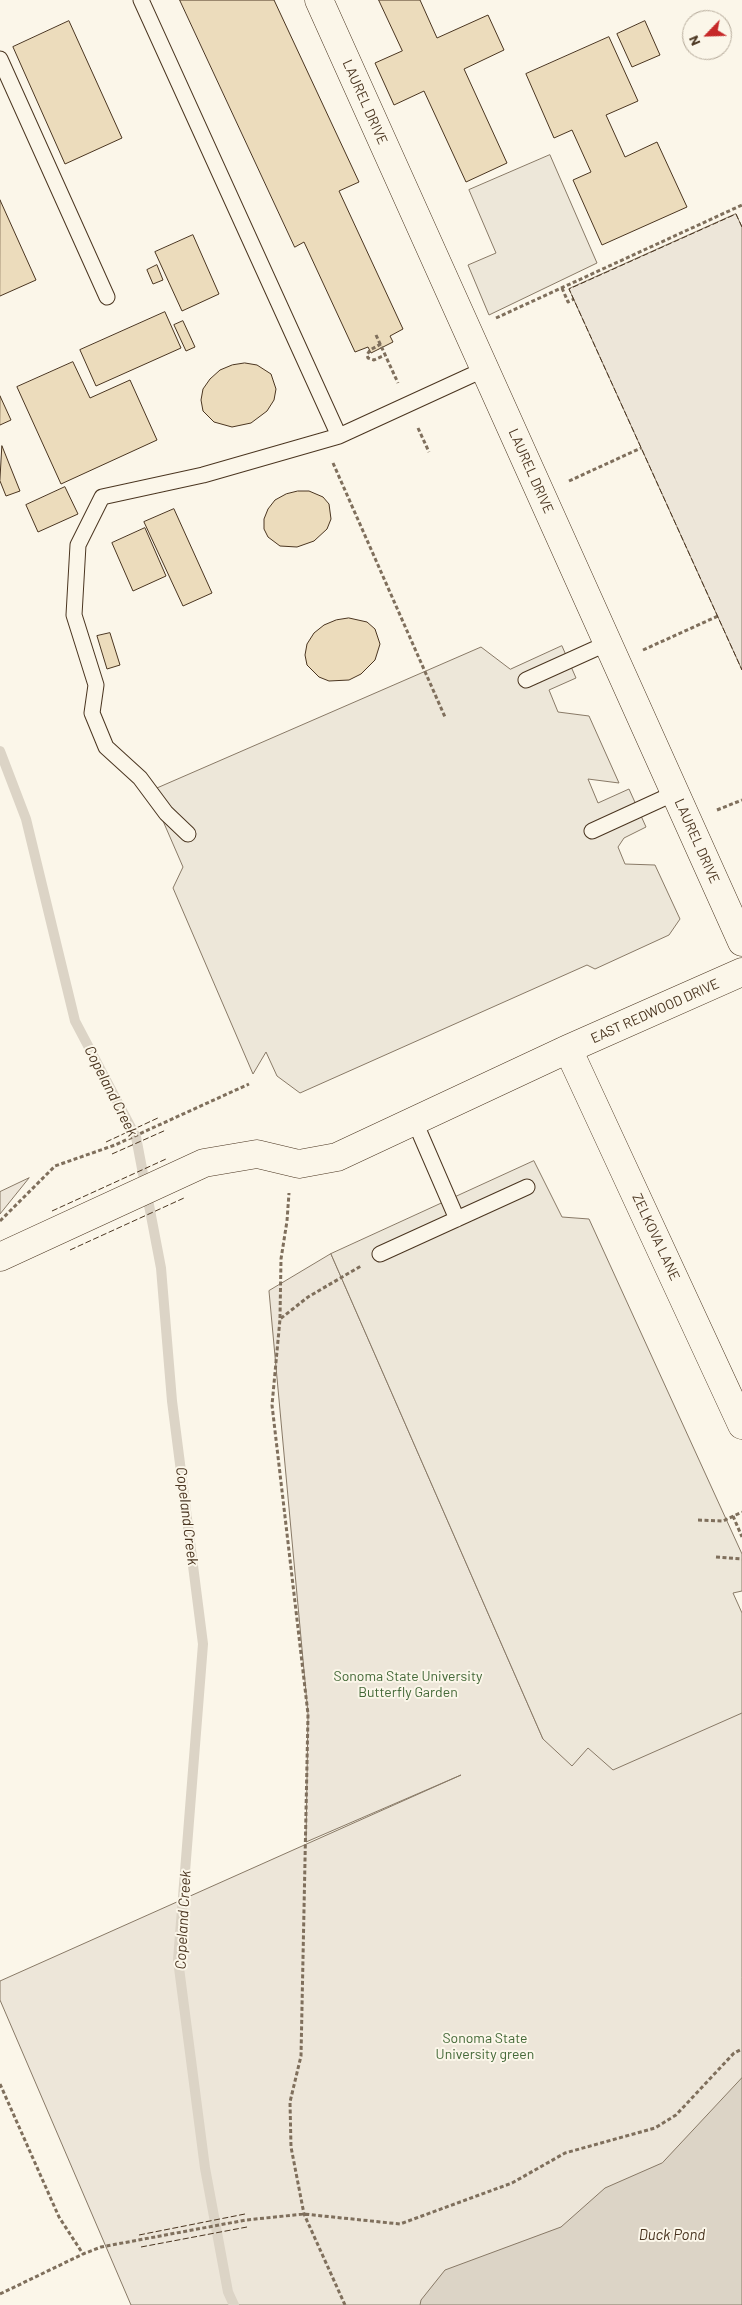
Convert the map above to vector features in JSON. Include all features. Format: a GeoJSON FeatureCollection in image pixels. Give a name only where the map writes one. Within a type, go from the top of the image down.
{"type":"FeatureCollection","features":[{"type":"Feature","properties":{"kind":"street","name":"LAUREL DRIVE"},"geometry":{"type":"LineString","coordinates":[[319,0],[742,942]]}},
{"type":"Feature","properties":{"kind":"street","name":"EAST REDWOOD DRIVE"},"geometry":{"type":"LineString","coordinates":[[0,1258],[204,1163],[257,1154],[299,1164],[336,1157],[415,1122],[568,1049],[742,972]]}},
{"type":"Feature","properties":{"kind":"street","name":"ZELKOVA LANE"},"geometry":{"type":"LineString","coordinates":[[568,1049],[742,1425]]}},
{"type":"Feature","properties":{"kind":"lane"},"geometry":{"type":"LineString","coordinates":[[141,0],[339,436]]}},
{"type":"Feature","properties":{"kind":"lane"},"geometry":{"type":"LineString","coordinates":[[0,59],[107,297]]}},
{"type":"Feature","properties":{"kind":"lane"},"geometry":{"type":"LineString","coordinates":[[188,834],[166,813],[140,778],[106,748],[92,713],[96,685],[74,615],[78,545],[102,497],[203,475],[339,436],[485,369]]}},
{"type":"Feature","properties":{"kind":"lane"},"geometry":{"type":"LineString","coordinates":[[526,680],[608,643]]}},
{"type":"Feature","properties":{"kind":"lane"},"geometry":{"type":"LineString","coordinates":[[592,831],[675,793]]}},
{"type":"Feature","properties":{"kind":"lane"},"geometry":{"type":"LineString","coordinates":[[415,1122],[457,1219]]}},
{"type":"Feature","properties":{"kind":"lane"},"geometry":{"type":"LineString","coordinates":[[380,1254],[527,1187]]}},
{"type":"Feature","properties":{"kind":"path"},"geometry":{"type":"LineString","coordinates":[[488,322],[742,205]]}},
{"type":"Feature","properties":{"kind":"path"},"geometry":{"type":"LineString","coordinates":[[562,288],[568,302],[574,299]]}},
{"type":"Feature","properties":{"kind":"path"},"geometry":{"type":"LineString","coordinates":[[376,335],[394,376]]}},
{"type":"Feature","properties":{"kind":"path"},"geometry":{"type":"LineString","coordinates":[[381,344],[367,352],[368,358],[374,360],[385,355]]}},
{"type":"Feature","properties":{"kind":"path"},"geometry":{"type":"LineString","coordinates":[[339,436],[333,466],[445,717]]}},
{"type":"Feature","properties":{"kind":"path"},"geometry":{"type":"LineString","coordinates":[[562,484],[641,448]]}},
{"type":"Feature","properties":{"kind":"path"},"geometry":{"type":"LineString","coordinates":[[638,653],[718,616]]}},
{"type":"Feature","properties":{"kind":"path"},"geometry":{"type":"LineString","coordinates":[[711,813],[742,800]]}},
{"type":"Feature","properties":{"kind":"path"},"geometry":{"type":"LineString","coordinates":[[0,1222],[54,1166],[115,1145],[249,1084]]}},
{"type":"Feature","properties":{"kind":"path"},"geometry":{"type":"LineString","coordinates":[[289,1185],[287,1221],[281,1259],[282,1294],[272,1405],[308,1714],[300,2056],[290,2102],[291,2147],[304,2214],[345,2305]]}},
{"type":"Feature","properties":{"kind":"path"},"geometry":{"type":"LineString","coordinates":[[280,1319],[308,1297],[380,1254]]}},
{"type":"Feature","properties":{"kind":"path"},"geometry":{"type":"LineString","coordinates":[[698,1520],[723,1521],[742,1512]]}},
{"type":"Feature","properties":{"kind":"path"},"geometry":{"type":"LineString","coordinates":[[733,1516],[742,1538]]}},
{"type":"Feature","properties":{"kind":"path"},"geometry":{"type":"LineString","coordinates":[[716,1557],[742,1559]]}},
{"type":"Feature","properties":{"kind":"path"},"geometry":{"type":"LineString","coordinates":[[0,2294],[83,2254],[101,2248],[246,2220],[304,2214],[400,2224],[512,2184],[565,2153],[655,2128],[676,2115],[734,2053],[742,2049]]}},
{"type":"Feature","properties":{"kind":"path"},"geometry":{"type":"LineString","coordinates":[[0,2084],[59,2217],[83,2254]]}},
{"type":"Feature","properties":{"kind":"green space"},"geometry":{"type":"Polygon","coordinates":[[[736,214],[742,227],[742,670],[569,289],[736,214]]]}},
{"type":"Feature","properties":{"kind":"green space"},"geometry":{"type":"Polygon","coordinates":[[[29,1178],[0,1214],[0,1192],[29,1178]]]}},
{"type":"Feature","properties":{"kind":"green space","name":"Sonoma State University green"},"geometry":{"type":"Polygon","coordinates":[[[331,1254],[543,1739],[742,1650],[742,2305],[131,2305],[0,2000],[0,1981],[461,1775],[306,1842],[308,1714],[269,1291],[331,1254]]]}},
{"type":"Feature","properties":{"kind":"shaded area"},"geometry":{"type":"Polygon","coordinates":[[[550,155],[597,263],[489,315],[468,265],[496,253],[469,190],[550,155]]]}},
{"type":"Feature","properties":{"kind":"shaded area"},"geometry":{"type":"Polygon","coordinates":[[[562,646],[576,678],[549,690],[558,712],[589,716],[619,783],[588,779],[598,803],[629,789],[646,827],[624,838],[618,847],[625,864],[655,865],[680,919],[669,935],[595,969],[587,965],[300,1093],[277,1076],[266,1052],[253,1074],[173,888],[183,867],[150,791],[481,647],[510,669],[562,646]]]}},
{"type":"Feature","properties":{"kind":"shaded area"},"geometry":{"type":"Polygon","coordinates":[[[534,1161],[562,1217],[589,1219],[742,1554],[742,1591],[733,1593],[742,1613],[742,1713],[613,1770],[588,1748],[572,1766],[543,1739],[331,1254],[534,1161]]]}},
{"type":"Feature","properties":{"kind":"water","name":"Duck Pond"},"geometry":{"type":"Polygon","coordinates":[[[742,2078],[742,2305],[420,2305],[421,2300],[445,2270],[561,2227],[605,2188],[662,2163],[742,2078]]]}},
{"type":"Feature","properties":{"kind":"building"},"geometry":{"type":"Polygon","coordinates":[[[180,0],[274,0],[359,182],[339,191],[403,329],[390,336],[393,342],[371,353],[368,347],[355,352],[304,242],[295,247],[180,0]]]}},
{"type":"Feature","properties":{"kind":"building"},"geometry":{"type":"Polygon","coordinates":[[[379,0],[420,0],[437,38],[488,15],[504,50],[464,69],[507,163],[466,182],[424,91],[394,105],[375,63],[402,51],[379,0]]]}},
{"type":"Feature","properties":{"kind":"building"},"geometry":{"type":"Polygon","coordinates":[[[69,21],[122,138],[65,164],[13,47],[69,21]]]}},
{"type":"Feature","properties":{"kind":"building"},"geometry":{"type":"Polygon","coordinates":[[[645,21],[660,55],[632,67],[617,34],[645,21]]]}},
{"type":"Feature","properties":{"kind":"building"},"geometry":{"type":"Polygon","coordinates":[[[609,37],[638,101],[606,115],[625,157],[657,142],[687,207],[602,245],[573,180],[591,172],[572,130],[554,138],[526,74],[609,37]]]}},
{"type":"Feature","properties":{"kind":"building"},"geometry":{"type":"Polygon","coordinates":[[[0,200],[36,280],[0,296],[0,200]]]}},
{"type":"Feature","properties":{"kind":"building"},"geometry":{"type":"Polygon","coordinates":[[[193,235],[219,294],[182,311],[155,252],[193,235]]]}},
{"type":"Feature","properties":{"kind":"building"},"geometry":{"type":"Polygon","coordinates":[[[157,265],[163,280],[153,284],[147,270],[157,265]]]}},
{"type":"Feature","properties":{"kind":"building"},"geometry":{"type":"Polygon","coordinates":[[[165,312],[181,348],[96,386],[80,350],[165,312]]]}},
{"type":"Feature","properties":{"kind":"building"},"geometry":{"type":"Polygon","coordinates":[[[183,321],[195,347],[186,351],[174,325],[183,321]]]}},
{"type":"Feature","properties":{"kind":"building"},"geometry":{"type":"Polygon","coordinates":[[[73,362],[90,398],[130,380],[157,440],[61,484],[17,387],[73,362]]]}},
{"type":"Feature","properties":{"kind":"building"},"geometry":{"type":"Polygon","coordinates":[[[245,363],[257,365],[271,374],[276,389],[274,400],[267,411],[251,423],[232,427],[214,422],[203,411],[201,400],[203,389],[220,370],[232,365],[245,363]]]}},
{"type":"Feature","properties":{"kind":"building"},"geometry":{"type":"Polygon","coordinates":[[[0,396],[11,420],[0,425],[0,396]]]}},
{"type":"Feature","properties":{"kind":"building"},"geometry":{"type":"Polygon","coordinates":[[[2,446],[20,491],[6,496],[0,481],[2,446]]]}},
{"type":"Feature","properties":{"kind":"building"},"geometry":{"type":"Polygon","coordinates":[[[65,487],[78,514],[38,532],[26,505],[65,487]]]}},
{"type":"Feature","properties":{"kind":"building"},"geometry":{"type":"Polygon","coordinates":[[[309,491],[323,497],[329,504],[331,519],[327,529],[314,541],[297,547],[280,546],[268,537],[264,529],[264,519],[268,509],[275,500],[286,494],[309,491]]]}},
{"type":"Feature","properties":{"kind":"building"},"geometry":{"type":"Polygon","coordinates":[[[174,509],[212,593],[183,606],[144,522],[174,509]]]}},
{"type":"Feature","properties":{"kind":"building"},"geometry":{"type":"Polygon","coordinates":[[[145,528],[166,576],[133,591],[112,543],[145,528]]]}},
{"type":"Feature","properties":{"kind":"building"},"geometry":{"type":"Polygon","coordinates":[[[349,618],[367,622],[375,629],[380,644],[375,660],[361,674],[349,680],[329,681],[319,677],[307,665],[305,655],[307,644],[314,633],[324,625],[336,620],[349,618]]]}},
{"type":"Feature","properties":{"kind":"building"},"geometry":{"type":"Polygon","coordinates":[[[110,633],[120,665],[107,669],[97,636],[110,633]]]}},
{"type":"Feature","properties":{"kind":"waterway","name":"Copeland Creek"},"geometry":{"type":"LineString","coordinates":[[0,751],[26,819],[75,1021],[136,1137],[161,1268],[172,1401],[203,1644],[178,1960],[205,2168],[228,2292],[234,2305]]}},
{"type":"Feature","properties":{"kind":"fence"},"geometry":{"type":"LineString","coordinates":[[742,227],[736,214],[569,289],[742,670]]}},
{"type":"Feature","properties":{"kind":"fence"},"geometry":{"type":"LineString","coordinates":[[106,1142],[160,1117]]}},
{"type":"Feature","properties":{"kind":"fence"},"geometry":{"type":"LineString","coordinates":[[112,1154],[166,1130]]}},
{"type":"Feature","properties":{"kind":"fence"},"geometry":{"type":"LineString","coordinates":[[52,1211],[166,1159]]}},
{"type":"Feature","properties":{"kind":"fence"},"geometry":{"type":"LineString","coordinates":[[70,1250],[184,1198]]}},
{"type":"Feature","properties":{"kind":"fence"},"geometry":{"type":"LineString","coordinates":[[139,2235],[245,2214]]}},
{"type":"Feature","properties":{"kind":"fence"},"geometry":{"type":"LineString","coordinates":[[141,2247],[247,2227]]}},
{"type":"Feature","properties":{"kind":"park label","name":"Sonoma State University Butterfly Garden"},"geometry":{"type":"Point","coordinates":[408,1684]}}]}
